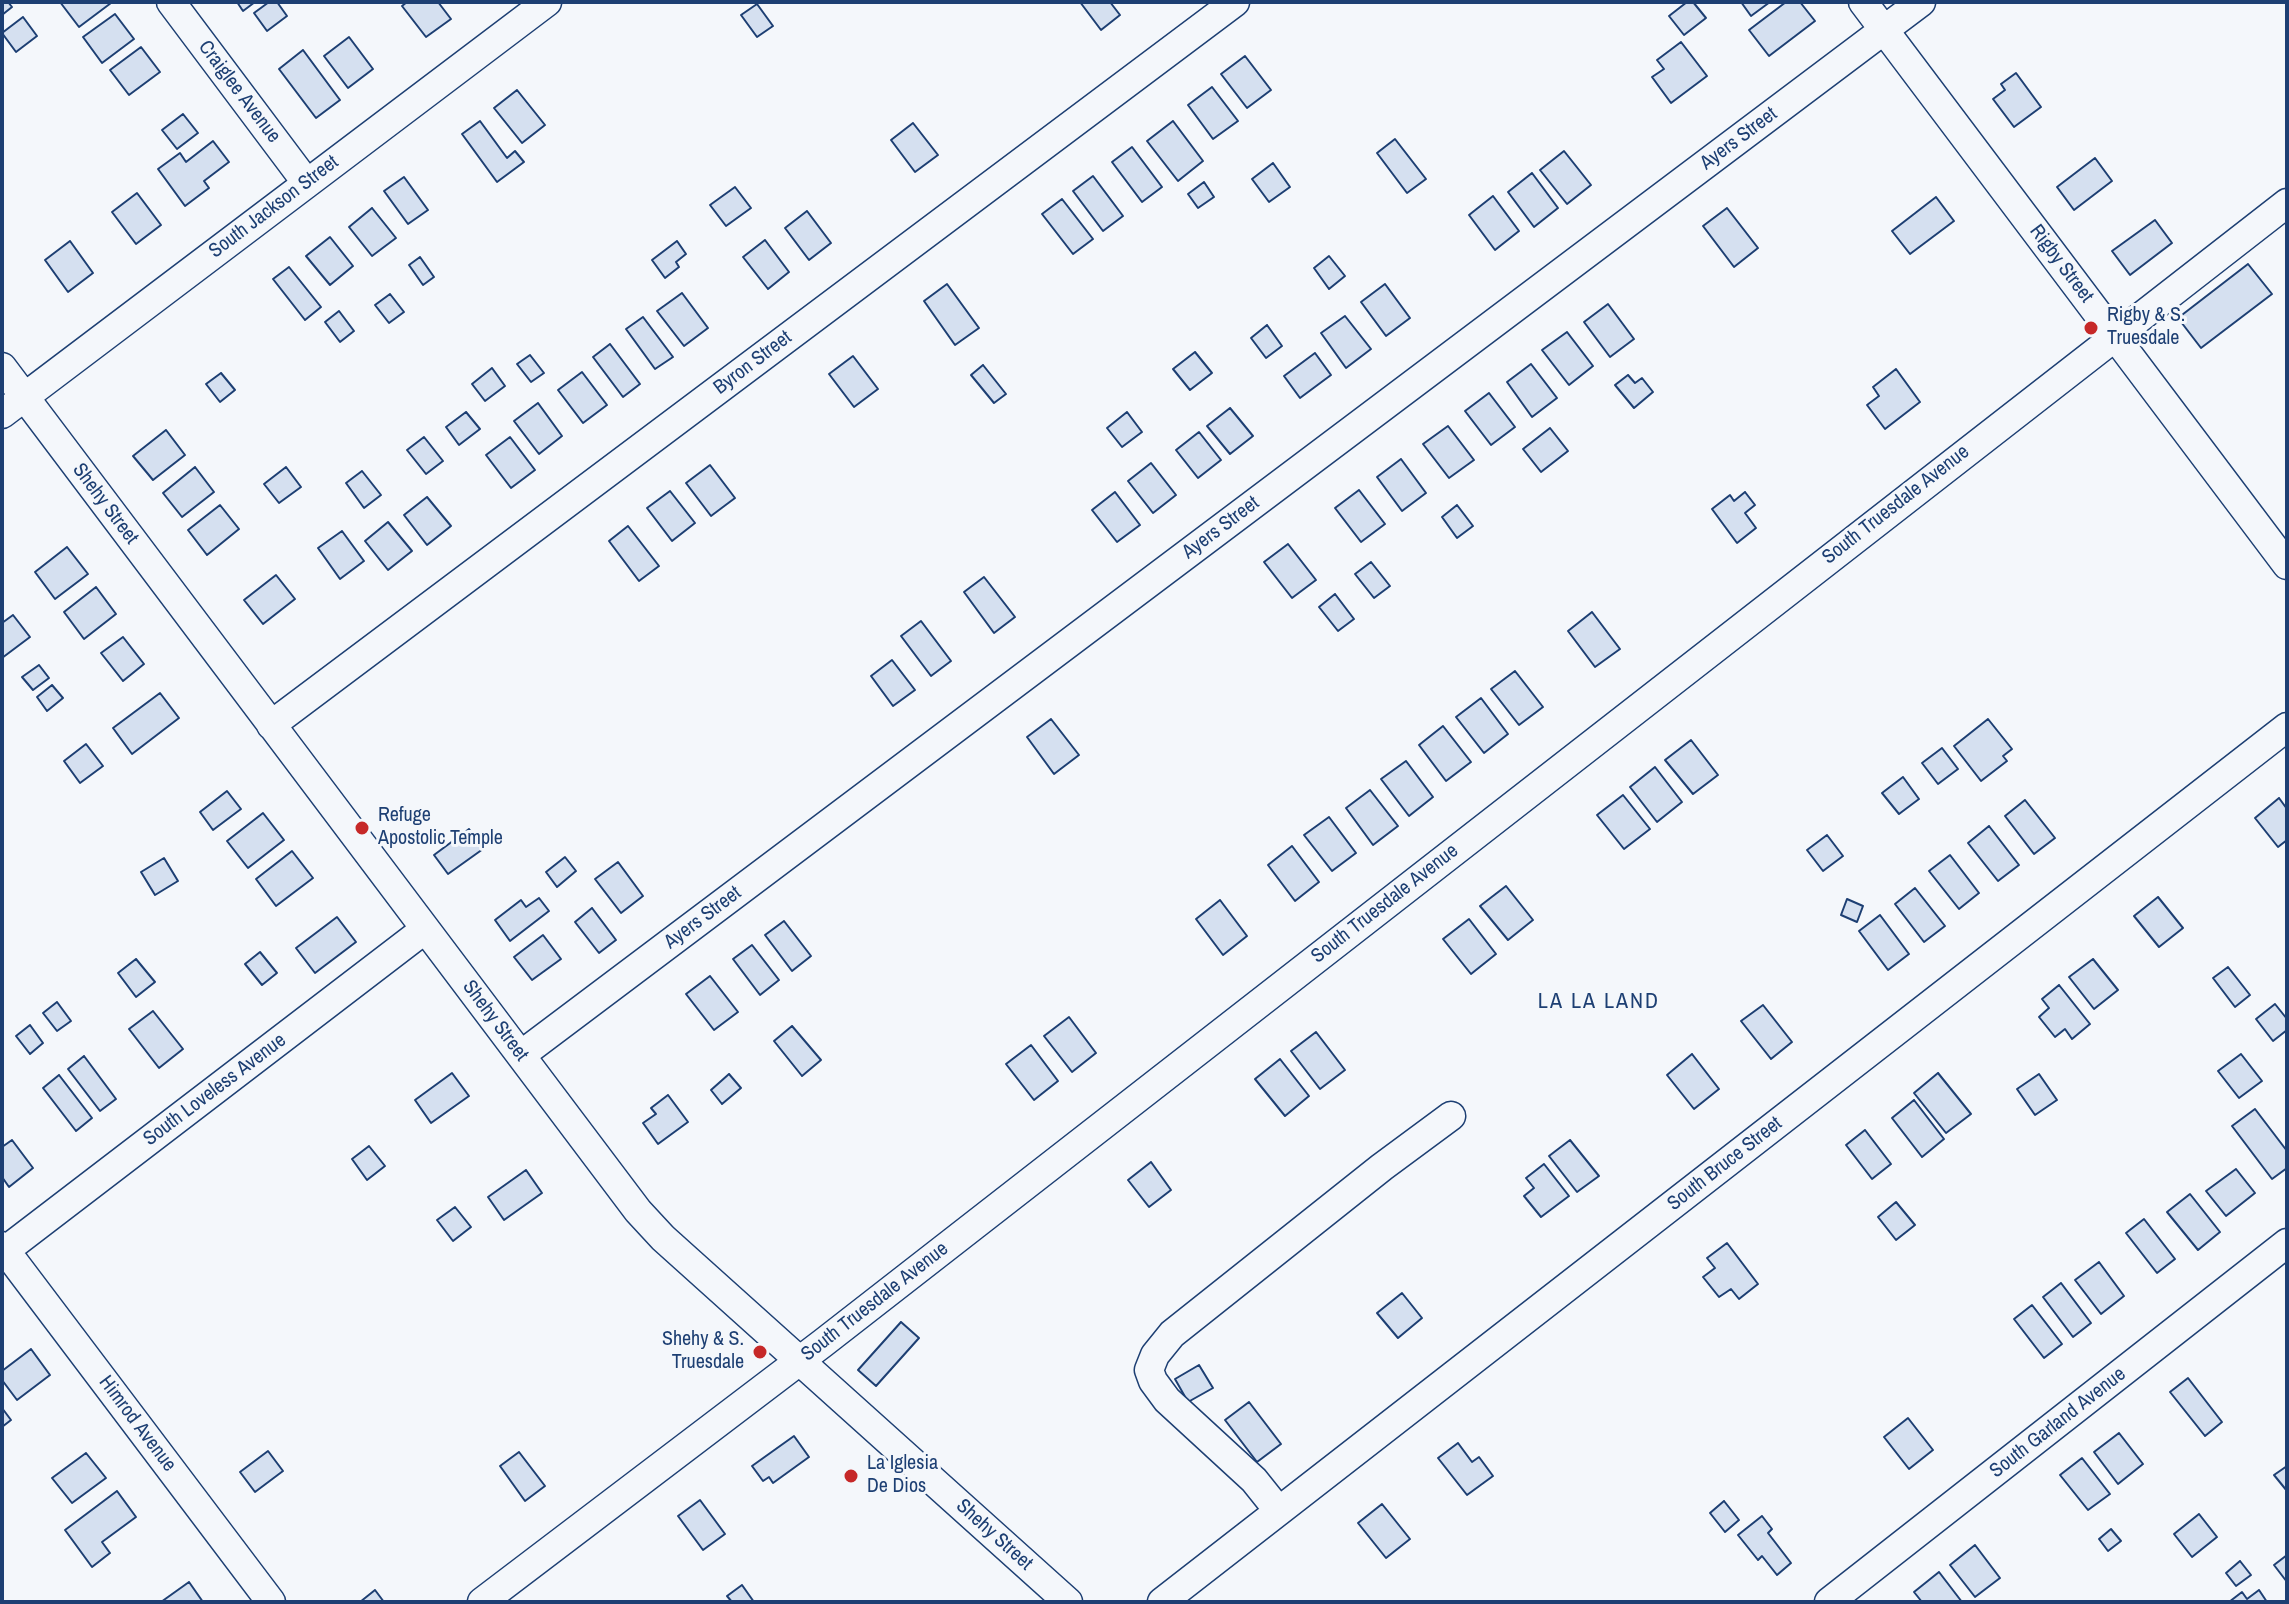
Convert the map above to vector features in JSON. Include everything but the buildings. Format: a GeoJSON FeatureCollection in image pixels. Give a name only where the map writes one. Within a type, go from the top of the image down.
{"type":"FeatureCollection","features":[{"type":"Feature","properties":{"kind":"street","name":"Craiglee Avenue"},"geometry":{"type":"LineString","coordinates":[[171,2],[306,182]]}},
{"type":"Feature","properties":{"kind":"street","name":"South Jackson Street"},"geometry":{"type":"LineString","coordinates":[[2,414],[547,2]]}},
{"type":"Feature","properties":{"kind":"street","name":"Byron Street"},"geometry":{"type":"LineString","coordinates":[[271,725],[1235,2]]}},
{"type":"Feature","properties":{"kind":"street","name":"Rigby Street"},"geometry":{"type":"LineString","coordinates":[[1863,2],[2287,565]]}},
{"type":"Feature","properties":{"kind":"street","name":"Ayers Street"},"geometry":{"type":"LineString","coordinates":[[521,1055],[1921,2]]}},
{"type":"Feature","properties":{"kind":"street","name":"South Truesdale Avenue"},"geometry":{"type":"LineString","coordinates":[[482,1602],[799,1361],[2287,203]]}},
{"type":"Feature","properties":{"kind":"street","name":"Shehy Street"},"geometry":{"type":"LineString","coordinates":[[2,367],[638,1211],[663,1238],[1068,1602]]}},
{"type":"Feature","properties":{"kind":"street","name":"South Bruce Street"},"geometry":{"type":"LineString","coordinates":[[1162,1602],[2287,727]]}},
{"type":"Feature","properties":{"kind":"street","name":"South Loveless Avenue"},"geometry":{"type":"LineString","coordinates":[[3,1250],[424,930]]}},
{"type":"Feature","properties":{"kind":"street"},"geometry":{"type":"LineString","coordinates":[[1278,1510],[1254,1480],[1167,1400],[1149,1370],[1155,1355],[1172,1334],[1451,1116]]}},
{"type":"Feature","properties":{"kind":"street","name":"South Garland Avenue"},"geometry":{"type":"LineString","coordinates":[[1829,1602],[2287,1243]]}},
{"type":"Feature","properties":{"kind":"street","name":"Himrod Avenue"},"geometry":{"type":"LineString","coordinates":[[3,1250],[271,1602]]}},
{"type":"Feature","properties":{"kind":"place","name":"Rigby & S. Truesdale"},"geometry":{"type":"Point","coordinates":[2091,328]}},
{"type":"Feature","properties":{"kind":"place","name":"Refuge Apostolic Temple"},"geometry":{"type":"Point","coordinates":[362,828]}},
{"type":"Feature","properties":{"kind":"place","name":"Shehy & S. Truesdale"},"geometry":{"type":"Point","coordinates":[760,1352]}},
{"type":"Feature","properties":{"kind":"place","name":"La Iglesia De Dios"},"geometry":{"type":"Point","coordinates":[851,1476]}},
{"type":"Feature","properties":{"kind":"district","name":"LA LA LAND"},"geometry":{"type":"Point","coordinates":[1599,1002]}}]}
